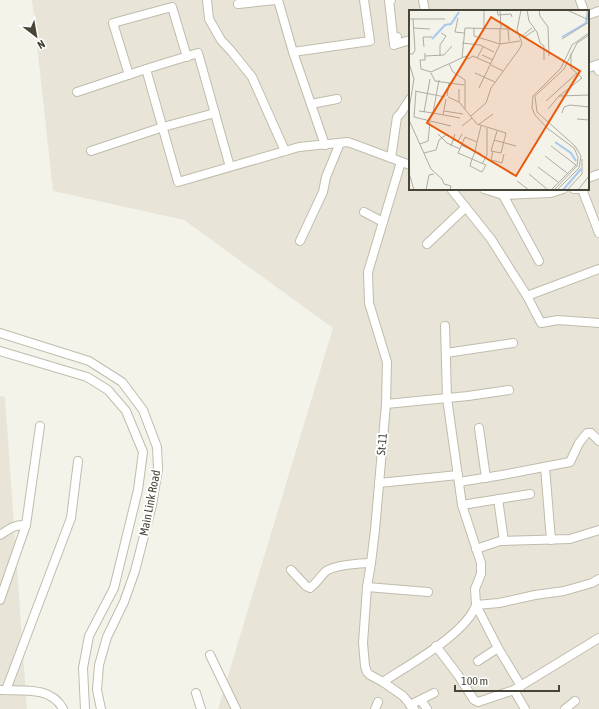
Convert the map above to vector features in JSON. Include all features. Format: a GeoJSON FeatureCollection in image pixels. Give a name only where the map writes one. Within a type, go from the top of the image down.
{"type":"FeatureCollection","features":[{"type":"Feature","properties":{"kind":"street"},"geometry":{"type":"LineString","coordinates":[[207,0],[209,20],[221,40],[236,56],[252,77],[285,151]]}},
{"type":"Feature","properties":{"kind":"street"},"geometry":{"type":"LineString","coordinates":[[238,4],[277,0],[325,144]]}},
{"type":"Feature","properties":{"kind":"street"},"geometry":{"type":"LineString","coordinates":[[294,52],[370,41],[364,0]]}},
{"type":"Feature","properties":{"kind":"street"},"geometry":{"type":"LineString","coordinates":[[391,0],[389,0],[395,41],[398,44],[409,40]]}},
{"type":"Feature","properties":{"kind":"street"},"geometry":{"type":"LineString","coordinates":[[423,0],[425,10]]}},
{"type":"Feature","properties":{"kind":"street"},"geometry":{"type":"LineString","coordinates":[[580,0],[584,10]]}},
{"type":"Feature","properties":{"kind":"street"},"geometry":{"type":"LineString","coordinates":[[129,74],[113,23],[172,7],[187,57]]}},
{"type":"Feature","properties":{"kind":"street"},"geometry":{"type":"LineString","coordinates":[[589,15],[599,11]]}},
{"type":"Feature","properties":{"kind":"street"},"geometry":{"type":"LineString","coordinates":[[77,92],[198,53],[230,167]]}},
{"type":"Feature","properties":{"kind":"street"},"geometry":{"type":"LineString","coordinates":[[146,69],[178,182],[300,147],[348,142],[409,165]]}},
{"type":"Feature","properties":{"kind":"street"},"geometry":{"type":"LineString","coordinates":[[311,104],[337,99]]}},
{"type":"Feature","properties":{"kind":"street"},"geometry":{"type":"LineString","coordinates":[[391,158],[397,117],[401,114],[409,101]]}},
{"type":"Feature","properties":{"kind":"street"},"geometry":{"type":"LineString","coordinates":[[91,151],[163,127],[215,113]]}},
{"type":"Feature","properties":{"kind":"street"},"geometry":{"type":"LineString","coordinates":[[300,241],[323,192],[326,177],[340,143]]}},
{"type":"Feature","properties":{"kind":"street","name":"St-11"},"geometry":{"type":"LineString","coordinates":[[401,162],[368,272],[369,303],[387,362],[386,404],[371,563],[367,586],[363,643],[365,666],[370,676],[383,682],[403,696],[412,707]]}},
{"type":"Feature","properties":{"kind":"street"},"geometry":{"type":"LineString","coordinates":[[589,178],[599,174]]}},
{"type":"Feature","properties":{"kind":"street"},"geometry":{"type":"LineString","coordinates":[[452,190],[492,239],[542,323],[558,320],[599,323]]}},
{"type":"Feature","properties":{"kind":"street"},"geometry":{"type":"LineString","coordinates":[[487,190],[503,195],[552,193],[560,190]]}},
{"type":"Feature","properties":{"kind":"street"},"geometry":{"type":"LineString","coordinates":[[582,190],[599,233]]}},
{"type":"Feature","properties":{"kind":"street"},"geometry":{"type":"LineString","coordinates":[[503,195],[539,261]]}},
{"type":"Feature","properties":{"kind":"street"},"geometry":{"type":"LineString","coordinates":[[427,244],[466,207]]}},
{"type":"Feature","properties":{"kind":"street"},"geometry":{"type":"LineString","coordinates":[[364,212],[382,222]]}},
{"type":"Feature","properties":{"kind":"street"},"geometry":{"type":"LineString","coordinates":[[527,296],[599,270]]}},
{"type":"Feature","properties":{"kind":"street"},"geometry":{"type":"LineString","coordinates":[[445,326],[447,398],[458,479],[462,505],[481,563],[481,574],[474,589],[476,605],[518,688],[525,709]]}},
{"type":"Feature","properties":{"kind":"street","name":"Main Link Road"},"geometry":{"type":"LineString","coordinates":[[0,333],[89,361],[122,382],[143,410],[157,447],[158,469],[152,505],[135,571],[124,602],[107,637],[99,665],[97,690],[101,709]]}},
{"type":"Feature","properties":{"kind":"street"},"geometry":{"type":"LineString","coordinates":[[446,353],[512,344]]}},
{"type":"Feature","properties":{"kind":"street","name":"Main Link Road"},"geometry":{"type":"LineString","coordinates":[[0,351],[87,377],[108,390],[126,411],[142,452],[138,490],[114,588],[89,636],[83,668],[85,709]]}},
{"type":"Feature","properties":{"kind":"street"},"geometry":{"type":"LineString","coordinates":[[386,404],[509,390]]}},
{"type":"Feature","properties":{"kind":"street"},"geometry":{"type":"LineString","coordinates":[[0,600],[26,525],[40,426]]}},
{"type":"Feature","properties":{"kind":"street"},"geometry":{"type":"LineString","coordinates":[[479,428],[486,478]]}},
{"type":"Feature","properties":{"kind":"street"},"geometry":{"type":"LineString","coordinates":[[379,483],[486,478],[545,467],[570,462],[579,443],[587,433],[590,433],[599,441]]}},
{"type":"Feature","properties":{"kind":"street"},"geometry":{"type":"LineString","coordinates":[[63,709],[58,700],[51,695],[41,692],[3,690],[71,518],[78,461]]}},
{"type":"Feature","properties":{"kind":"street"},"geometry":{"type":"LineString","coordinates":[[545,467],[551,540]]}},
{"type":"Feature","properties":{"kind":"street"},"geometry":{"type":"LineString","coordinates":[[462,505],[530,494]]}},
{"type":"Feature","properties":{"kind":"street"},"geometry":{"type":"LineString","coordinates":[[498,499],[504,541]]}},
{"type":"Feature","properties":{"kind":"street"},"geometry":{"type":"LineString","coordinates":[[0,535],[13,526],[19,524],[26,525]]}},
{"type":"Feature","properties":{"kind":"street"},"geometry":{"type":"LineString","coordinates":[[476,548],[504,541],[570,539],[599,530]]}},
{"type":"Feature","properties":{"kind":"street"},"geometry":{"type":"LineString","coordinates":[[291,570],[306,586],[310,588],[319,582],[326,571],[343,566],[371,563]]}},
{"type":"Feature","properties":{"kind":"street"},"geometry":{"type":"LineString","coordinates":[[476,605],[499,604],[535,595],[564,591],[592,583],[599,579]]}},
{"type":"Feature","properties":{"kind":"street"},"geometry":{"type":"LineString","coordinates":[[367,586],[428,592]]}},
{"type":"Feature","properties":{"kind":"street"},"geometry":{"type":"LineString","coordinates":[[383,682],[459,629],[474,611],[476,605]]}},
{"type":"Feature","properties":{"kind":"street"},"geometry":{"type":"LineString","coordinates":[[436,646],[448,664],[458,675],[474,700],[478,702],[518,688],[599,639]]}},
{"type":"Feature","properties":{"kind":"street"},"geometry":{"type":"LineString","coordinates":[[478,661],[498,648]]}},
{"type":"Feature","properties":{"kind":"street"},"geometry":{"type":"LineString","coordinates":[[210,656],[236,709]]}},
{"type":"Feature","properties":{"kind":"street"},"geometry":{"type":"LineString","coordinates":[[196,693],[201,709]]}},
{"type":"Feature","properties":{"kind":"street"},"geometry":{"type":"LineString","coordinates":[[412,707],[434,693]]}},
{"type":"Feature","properties":{"kind":"street"},"geometry":{"type":"LineString","coordinates":[[421,700],[427,709]]}},
{"type":"Feature","properties":{"kind":"street"},"geometry":{"type":"LineString","coordinates":[[565,709],[575,701]]}},
{"type":"Feature","properties":{"kind":"shaded area"},"geometry":{"type":"Polygon","coordinates":[[[32,0],[599,0],[599,709],[218,709],[333,328],[184,220],[53,191],[32,0]]]}},
{"type":"Feature","properties":{"kind":"shaded area"},"geometry":{"type":"Polygon","coordinates":[[[0,396],[5,397],[27,709],[0,709],[0,396]]]}}]}
